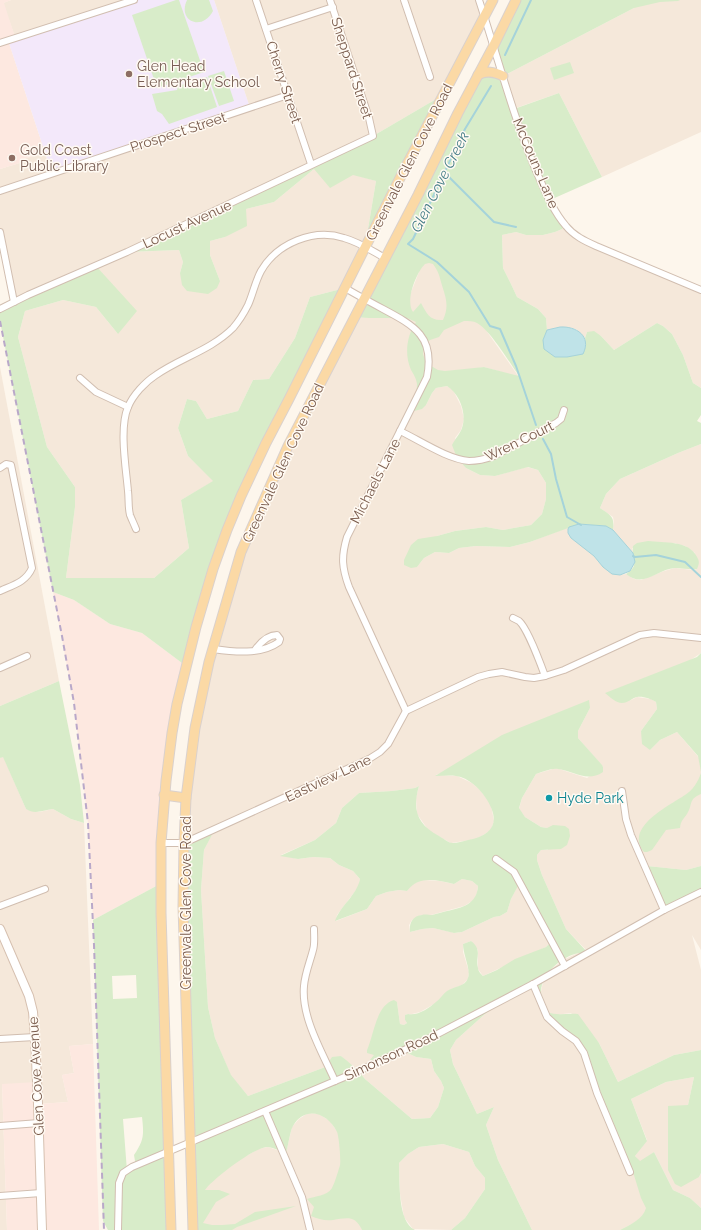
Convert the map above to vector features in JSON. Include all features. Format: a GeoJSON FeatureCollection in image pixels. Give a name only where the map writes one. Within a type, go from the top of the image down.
{"type":"FeatureCollection","features":[{"type":"Feature","properties":{"kind":"main road","name":"Greenvale Glen Cove Road"},"geometry":{"type":"LineString","coordinates":[[171,1230],[161,913],[162,843],[164,796],[177,704],[196,627],[216,563],[241,496],[266,443],[365,247],[493,0]]}},
{"type":"Feature","properties":{"kind":"main road","name":"Greenvale Glen Cove Road"},"geometry":{"type":"LineString","coordinates":[[193,1230],[183,906],[184,843],[186,798],[195,728],[213,649],[241,552],[288,446],[418,195],[516,0]]}},
{"type":"Feature","properties":{"kind":"main road"},"geometry":{"type":"LineString","coordinates":[[478,75],[481,73],[490,72],[503,76]]}},
{"type":"Feature","properties":{"kind":"main road"},"geometry":{"type":"LineString","coordinates":[[164,796],[186,798]]}},
{"type":"Feature","properties":{"kind":"main road","name":"Glen Cove Avenue"},"geometry":{"type":"LineString","coordinates":[[0,929],[29,996],[33,1012],[39,1123],[42,1230]]}},
{"type":"Feature","properties":{"kind":"street"},"geometry":{"type":"LineString","coordinates":[[110,0],[112,7]]}},
{"type":"Feature","properties":{"kind":"street"},"geometry":{"type":"LineString","coordinates":[[0,43],[134,0]]}},
{"type":"Feature","properties":{"kind":"street","name":"Cherry Street"},"geometry":{"type":"LineString","coordinates":[[256,0],[311,164]]}},
{"type":"Feature","properties":{"kind":"street","name":"Sheppard Street"},"geometry":{"type":"LineString","coordinates":[[330,0],[369,118],[373,136]]}},
{"type":"Feature","properties":{"kind":"street"},"geometry":{"type":"LineString","coordinates":[[404,0],[430,77]]}},
{"type":"Feature","properties":{"kind":"street","name":"McCouns Lane"},"geometry":{"type":"LineString","coordinates":[[479,0],[527,150],[554,207],[565,226],[580,238],[596,246],[701,290]]}},
{"type":"Feature","properties":{"kind":"street"},"geometry":{"type":"LineString","coordinates":[[266,29],[332,7]]}},
{"type":"Feature","properties":{"kind":"street","name":"Prospect Street"},"geometry":{"type":"LineString","coordinates":[[0,191],[288,96]]}},
{"type":"Feature","properties":{"kind":"street","name":"Locust Avenue"},"geometry":{"type":"LineString","coordinates":[[0,309],[216,211],[311,164],[373,136]]}},
{"type":"Feature","properties":{"kind":"street"},"geometry":{"type":"LineString","coordinates":[[0,232],[14,302]]}},
{"type":"Feature","properties":{"kind":"street"},"geometry":{"type":"LineString","coordinates":[[136,529],[130,514],[124,429],[128,407],[143,386],[155,375],[212,344],[232,328],[248,305],[261,271],[272,257],[284,247],[295,241],[322,235],[343,237],[385,258]]}},
{"type":"Feature","properties":{"kind":"street","name":"Michaels Lane"},"geometry":{"type":"LineString","coordinates":[[345,288],[401,318],[414,328],[422,337],[428,351],[430,365],[427,377],[347,537],[343,551],[342,563],[344,575],[349,587],[406,711]]}},
{"type":"Feature","properties":{"kind":"street"},"geometry":{"type":"LineString","coordinates":[[80,378],[96,392],[128,407]]}},
{"type":"Feature","properties":{"kind":"street","name":"Wren Court"},"geometry":{"type":"LineString","coordinates":[[400,431],[437,450],[457,458],[470,461],[483,460],[494,456],[556,423],[561,419],[564,410]]}},
{"type":"Feature","properties":{"kind":"street"},"geometry":{"type":"LineString","coordinates":[[0,468],[9,464],[10,465],[32,568],[29,576],[0,591]]}},
{"type":"Feature","properties":{"kind":"street"},"geometry":{"type":"LineString","coordinates":[[513,618],[523,626],[545,676]]}},
{"type":"Feature","properties":{"kind":"street"},"geometry":{"type":"LineString","coordinates":[[406,711],[478,677],[502,672],[534,678],[545,676],[564,670],[640,635],[654,634],[701,638]]}},
{"type":"Feature","properties":{"kind":"street"},"geometry":{"type":"LineString","coordinates":[[213,649],[240,652],[255,650]]}},
{"type":"Feature","properties":{"kind":"street"},"geometry":{"type":"LineString","coordinates":[[0,668],[28,656]]}},
{"type":"Feature","properties":{"kind":"street","name":"Eastview Lane"},"geometry":{"type":"LineString","coordinates":[[162,843],[184,843],[369,759],[380,752],[388,744],[406,711]]}},
{"type":"Feature","properties":{"kind":"street"},"geometry":{"type":"LineString","coordinates":[[622,791],[626,819],[631,835],[664,910]]}},
{"type":"Feature","properties":{"kind":"street"},"geometry":{"type":"LineString","coordinates":[[496,859],[514,872],[565,966]]}},
{"type":"Feature","properties":{"kind":"street"},"geometry":{"type":"LineString","coordinates":[[0,906],[45,889]]}},
{"type":"Feature","properties":{"kind":"street","name":"Simonson Road"},"geometry":{"type":"LineString","coordinates":[[118,1230],[119,1183],[123,1173],[132,1167],[335,1081],[426,1040],[533,984],[664,910],[701,892]]}},
{"type":"Feature","properties":{"kind":"street"},"geometry":{"type":"LineString","coordinates":[[314,929],[313,949],[305,971],[305,1008],[315,1038],[335,1081]]}},
{"type":"Feature","properties":{"kind":"street"},"geometry":{"type":"LineString","coordinates":[[533,984],[546,1018],[576,1041],[584,1053],[597,1093],[630,1172]]}},
{"type":"Feature","properties":{"kind":"street"},"geometry":{"type":"LineString","coordinates":[[0,1039],[35,1037]]}},
{"type":"Feature","properties":{"kind":"street"},"geometry":{"type":"LineString","coordinates":[[265,1111],[302,1197],[310,1230]]}},
{"type":"Feature","properties":{"kind":"street"},"geometry":{"type":"LineString","coordinates":[[0,1126],[39,1123]]}},
{"type":"Feature","properties":{"kind":"street"},"geometry":{"type":"LineString","coordinates":[[0,1196],[41,1193]]}},
{"type":"Feature","properties":{"kind":"shaded area"},"geometry":{"type":"Polygon","coordinates":[[[0,0],[11,0],[4,3],[15,37],[8,40],[45,153],[23,159],[23,162],[0,169],[0,0]]]}},
{"type":"Feature","properties":{"kind":"shaded area"},"geometry":{"type":"Polygon","coordinates":[[[11,0],[134,0],[15,37],[3,3],[11,0]]]}},
{"type":"Feature","properties":{"kind":"shaded area","name":"Glen Head Elementary School"},"geometry":{"type":"Polygon","coordinates":[[[134,0],[214,0],[250,108],[52,174],[8,40],[134,0]]]}},
{"type":"Feature","properties":{"kind":"shaded area"},"geometry":{"type":"Polygon","coordinates":[[[214,0],[479,0],[484,16],[443,95],[373,136],[129,252],[179,250],[183,262],[180,273],[220,281],[210,255],[210,241],[225,237],[246,209],[274,202],[314,169],[353,174],[376,181],[365,247],[345,288],[310,297],[295,338],[269,379],[253,380],[238,411],[207,419],[196,401],[187,399],[178,428],[188,456],[214,481],[181,500],[189,548],[154,578],[66,578],[75,507],[75,487],[47,447],[18,337],[25,311],[63,300],[96,307],[118,334],[96,266],[14,302],[0,232],[0,169],[23,162],[23,159],[45,153],[52,174],[250,108],[214,0]]]}},
{"type":"Feature","properties":{"kind":"shaded area"},"geometry":{"type":"Polygon","coordinates":[[[603,0],[701,0],[701,132],[602,177],[559,93],[513,109],[503,76],[634,8],[603,0]]]}},
{"type":"Feature","properties":{"kind":"shaded area"},"geometry":{"type":"Polygon","coordinates":[[[565,226],[580,238],[701,290],[701,388],[693,383],[683,355],[672,334],[657,323],[614,350],[601,336],[587,332],[585,338],[576,329],[560,327],[547,330],[546,318],[538,309],[517,297],[503,268],[502,235],[516,232],[526,235],[543,235],[555,232],[565,226]]]}},
{"type":"Feature","properties":{"kind":"shaded area"},"geometry":{"type":"Polygon","coordinates":[[[426,254],[476,316],[519,377],[484,367],[427,377],[426,405],[436,388],[447,386],[453,390],[461,406],[464,419],[461,430],[455,438],[466,468],[480,475],[495,476],[527,467],[538,470],[546,483],[546,499],[542,514],[531,525],[503,530],[486,527],[455,531],[437,536],[417,567],[424,558],[435,552],[449,553],[459,548],[476,546],[510,547],[530,542],[569,527],[568,529],[583,547],[594,556],[603,567],[620,575],[626,574],[634,579],[641,580],[675,568],[697,569],[695,553],[685,546],[674,543],[632,548],[633,553],[613,530],[613,517],[600,508],[606,494],[620,479],[701,444],[701,653],[629,701],[637,697],[651,699],[656,702],[657,709],[641,731],[650,750],[660,740],[677,732],[701,760],[701,866],[686,870],[647,866],[701,892],[701,950],[692,935],[701,970],[701,1050],[674,1055],[618,1082],[599,1043],[571,1013],[555,1015],[547,1012],[541,992],[543,982],[550,970],[563,960],[578,953],[588,952],[566,929],[542,875],[537,860],[537,855],[541,850],[548,850],[547,828],[541,827],[525,817],[519,809],[522,798],[536,774],[556,768],[587,778],[603,767],[578,738],[578,731],[590,708],[436,775],[457,776],[472,783],[481,791],[491,805],[494,821],[491,830],[477,839],[451,843],[429,831],[417,814],[416,798],[419,786],[415,788],[392,791],[359,793],[342,808],[336,823],[315,840],[281,855],[298,859],[313,857],[330,858],[339,865],[353,871],[360,879],[359,886],[337,915],[336,921],[367,909],[376,896],[399,890],[407,891],[412,884],[422,880],[440,881],[454,884],[462,879],[472,881],[478,886],[474,900],[464,906],[431,915],[421,915],[412,920],[409,925],[410,932],[433,928],[455,933],[462,932],[494,917],[500,916],[507,912],[511,899],[519,883],[550,943],[546,947],[483,976],[478,969],[478,950],[471,941],[463,944],[463,952],[469,972],[468,979],[462,985],[448,991],[436,1003],[420,1012],[405,1015],[405,1020],[407,1023],[404,1025],[400,1024],[397,1002],[367,1050],[375,1055],[371,1060],[403,1051],[416,1057],[431,1059],[434,1071],[444,1088],[438,1107],[430,1118],[412,1119],[365,1079],[359,1071],[341,1056],[328,1066],[248,1096],[231,1076],[215,1038],[208,1007],[201,890],[204,850],[214,830],[184,843],[195,728],[241,552],[355,317],[401,318],[426,254]]]}},
{"type":"Feature","properties":{"kind":"shaded area"},"geometry":{"type":"Polygon","coordinates":[[[0,367],[59,681],[0,706],[0,367]]]}},
{"type":"Feature","properties":{"kind":"shaded area"},"geometry":{"type":"Polygon","coordinates":[[[53,592],[74,600],[110,624],[142,633],[186,666],[174,716],[160,884],[93,920],[88,823],[74,703],[53,592]]]}},
{"type":"Feature","properties":{"kind":"shaded area"},"geometry":{"type":"Polygon","coordinates":[[[3,756],[26,809],[39,812],[53,809],[71,819],[84,823],[93,1044],[69,1046],[74,1073],[62,1075],[68,1102],[38,1104],[2,1084],[7,1230],[0,1230],[0,758],[3,756]]]}},
{"type":"Feature","properties":{"kind":"shaded area"},"geometry":{"type":"Polygon","coordinates":[[[531,983],[548,1017],[576,1040],[652,1214],[620,1230],[532,1230],[498,1160],[486,1125],[494,1107],[477,1114],[453,1064],[450,1050],[456,1040],[485,1014],[512,995],[517,989],[531,983]]]}},
{"type":"Feature","properties":{"kind":"shaded area"},"geometry":{"type":"Polygon","coordinates":[[[93,1044],[99,1230],[7,1230],[2,1084],[37,1082],[38,1104],[68,1102],[62,1075],[74,1073],[69,1046],[93,1044]]]}},
{"type":"Feature","properties":{"kind":"shaded area"},"geometry":{"type":"Polygon","coordinates":[[[694,1077],[688,1105],[699,1177],[701,1173],[701,1208],[690,1198],[673,1190],[654,1152],[640,1162],[635,1156],[647,1140],[631,1099],[666,1082],[694,1077]]]}},
{"type":"Feature","properties":{"kind":"shaded area"},"geometry":{"type":"Polygon","coordinates":[[[308,1113],[319,1114],[330,1121],[338,1133],[344,1148],[362,1230],[200,1230],[191,1181],[258,1149],[268,1147],[286,1153],[292,1127],[299,1119],[308,1113]]]}},
{"type":"Feature","properties":{"kind":"shaded area"},"geometry":{"type":"Polygon","coordinates":[[[443,1144],[469,1152],[475,1166],[485,1178],[485,1189],[465,1218],[451,1230],[413,1229],[404,1217],[400,1194],[399,1163],[408,1154],[419,1147],[443,1144]]]}},
{"type":"Feature","properties":{"kind":"green space"},"geometry":{"type":"Polygon","coordinates":[[[179,0],[204,72],[157,88],[132,15],[179,0]]]}},
{"type":"Feature","properties":{"kind":"green space"},"geometry":{"type":"Polygon","coordinates":[[[187,0],[209,0],[213,11],[203,21],[192,21],[185,14],[187,0]]]}},
{"type":"Feature","properties":{"kind":"green space"},"geometry":{"type":"Polygon","coordinates":[[[516,0],[680,0],[660,2],[634,8],[503,76],[514,109],[559,93],[602,177],[550,200],[565,226],[562,229],[543,235],[526,235],[516,232],[502,235],[503,268],[517,297],[538,309],[546,318],[547,330],[543,340],[586,347],[585,338],[587,332],[594,331],[614,350],[657,323],[672,334],[683,355],[693,383],[701,388],[701,415],[697,421],[701,423],[701,444],[620,479],[606,494],[600,508],[611,516],[613,530],[606,526],[579,524],[530,542],[510,547],[476,546],[459,548],[449,553],[435,552],[424,558],[417,567],[411,568],[404,565],[404,560],[411,545],[418,539],[455,531],[486,527],[503,530],[531,525],[542,514],[546,499],[546,483],[538,470],[528,467],[495,476],[480,475],[466,468],[457,458],[452,445],[462,428],[464,417],[459,399],[447,386],[436,388],[422,409],[410,412],[416,394],[417,384],[409,364],[407,351],[410,333],[416,322],[407,318],[355,317],[478,75],[502,76],[493,47],[516,0]],[[425,264],[415,280],[411,294],[411,307],[413,312],[421,303],[429,316],[435,319],[443,320],[446,310],[445,296],[440,277],[433,264],[425,264]],[[464,321],[444,330],[439,337],[430,340],[424,346],[423,354],[426,363],[438,370],[445,371],[484,367],[519,376],[488,332],[477,323],[464,321]]]}},
{"type":"Feature","properties":{"kind":"green space"},"geometry":{"type":"Polygon","coordinates":[[[570,62],[574,73],[554,80],[550,68],[570,62]]]}},
{"type":"Feature","properties":{"kind":"green space"},"geometry":{"type":"Polygon","coordinates":[[[224,71],[234,101],[219,106],[208,76],[224,71]]]}},
{"type":"Feature","properties":{"kind":"green space"},"geometry":{"type":"Polygon","coordinates":[[[207,77],[217,107],[169,124],[162,114],[157,111],[152,94],[177,90],[178,86],[207,77]]]}},
{"type":"Feature","properties":{"kind":"green space"},"geometry":{"type":"Polygon","coordinates":[[[443,95],[365,247],[376,181],[353,175],[330,188],[314,169],[274,202],[246,209],[247,226],[225,237],[210,241],[210,255],[220,281],[217,288],[208,294],[187,291],[182,285],[180,273],[183,262],[179,250],[127,252],[373,136],[443,95]]]}},
{"type":"Feature","properties":{"kind":"green space"},"geometry":{"type":"Polygon","coordinates":[[[96,266],[137,311],[118,334],[96,307],[63,300],[25,311],[18,337],[47,447],[75,487],[75,507],[66,578],[154,578],[189,548],[181,500],[213,481],[188,456],[178,428],[187,399],[196,401],[207,419],[238,411],[253,380],[269,379],[295,338],[310,297],[345,288],[241,496],[186,666],[142,633],[110,624],[74,600],[53,592],[0,321],[0,309],[96,266]]]}},
{"type":"Feature","properties":{"kind":"green space"},"geometry":{"type":"Polygon","coordinates":[[[648,541],[676,543],[688,548],[698,559],[699,563],[697,569],[668,569],[639,580],[626,574],[631,571],[634,564],[633,546],[637,543],[648,541]]]}},
{"type":"Feature","properties":{"kind":"green space"},"geometry":{"type":"Polygon","coordinates":[[[701,653],[701,772],[698,756],[677,732],[660,740],[650,750],[642,744],[641,731],[657,709],[656,702],[647,698],[639,697],[620,703],[613,700],[605,693],[697,657],[701,653]]]}},
{"type":"Feature","properties":{"kind":"green space"},"geometry":{"type":"Polygon","coordinates":[[[59,681],[80,785],[84,823],[71,819],[53,809],[33,812],[26,809],[3,757],[0,758],[0,706],[59,681]]]}},
{"type":"Feature","properties":{"kind":"green space"},"geometry":{"type":"Polygon","coordinates":[[[589,700],[590,708],[578,731],[578,738],[602,765],[603,772],[597,775],[586,776],[555,769],[536,774],[522,798],[519,808],[525,817],[541,827],[547,828],[553,825],[565,826],[569,829],[570,836],[567,845],[561,849],[541,850],[537,855],[537,860],[542,875],[566,929],[588,953],[573,955],[554,966],[542,984],[542,996],[547,1012],[558,1014],[578,1014],[599,1043],[618,1082],[674,1055],[701,1050],[701,1173],[699,1177],[681,1187],[675,1184],[668,1170],[668,1106],[688,1105],[694,1077],[666,1082],[631,1099],[647,1141],[635,1156],[640,1161],[654,1152],[673,1190],[690,1198],[701,1208],[701,1230],[620,1230],[632,1224],[642,1215],[646,1208],[641,1198],[633,1172],[599,1094],[585,1052],[548,1017],[531,983],[523,985],[517,989],[512,995],[485,1014],[456,1040],[450,1050],[453,1064],[477,1114],[494,1107],[486,1125],[498,1160],[532,1230],[451,1230],[465,1218],[485,1189],[485,1178],[475,1166],[469,1152],[443,1144],[419,1147],[408,1154],[399,1163],[402,1210],[409,1226],[415,1230],[362,1230],[356,1222],[350,1219],[327,1220],[311,1216],[314,1207],[307,1199],[330,1191],[340,1165],[340,1159],[338,1134],[333,1125],[322,1116],[310,1114],[304,1115],[298,1119],[293,1126],[286,1153],[268,1147],[262,1148],[234,1164],[209,1185],[205,1190],[219,1190],[230,1194],[216,1202],[203,1223],[212,1225],[235,1224],[255,1212],[296,1206],[232,1230],[193,1230],[184,843],[215,829],[204,850],[201,890],[208,1007],[215,1038],[231,1075],[248,1096],[328,1066],[332,1057],[341,1056],[365,1079],[412,1119],[430,1118],[438,1107],[444,1088],[434,1071],[431,1059],[416,1057],[403,1051],[380,1061],[370,1060],[374,1055],[367,1053],[367,1050],[376,1021],[383,1008],[394,1000],[397,1002],[400,1024],[404,1025],[407,1023],[405,1020],[405,1015],[416,1014],[423,1011],[430,1007],[447,991],[462,985],[467,981],[469,974],[463,944],[471,941],[477,947],[478,969],[483,976],[497,970],[515,959],[546,947],[550,943],[519,884],[511,899],[507,912],[500,916],[494,917],[462,932],[454,933],[433,928],[410,932],[411,923],[416,917],[423,915],[434,915],[463,907],[468,904],[475,897],[478,886],[472,881],[462,879],[454,884],[434,880],[422,881],[412,886],[407,891],[399,890],[376,896],[367,909],[335,921],[341,910],[356,890],[360,879],[353,871],[339,865],[330,858],[313,857],[298,859],[280,856],[315,840],[336,823],[342,808],[359,793],[392,791],[415,788],[419,786],[416,809],[418,816],[426,826],[451,843],[477,838],[489,830],[493,825],[493,813],[485,797],[473,784],[461,777],[435,776],[502,735],[589,700]]]}},
{"type":"Feature","properties":{"kind":"green space"},"geometry":{"type":"Polygon","coordinates":[[[701,773],[701,794],[692,800],[689,811],[680,828],[666,830],[652,850],[644,852],[639,843],[640,834],[644,826],[660,811],[690,791],[697,783],[701,773]]]}},
{"type":"Feature","properties":{"kind":"green space"},"geometry":{"type":"Polygon","coordinates":[[[647,866],[686,870],[701,866],[701,892],[664,910],[647,866]]]}},
{"type":"Feature","properties":{"kind":"green space"},"geometry":{"type":"Polygon","coordinates":[[[160,884],[171,1230],[108,1230],[103,1221],[93,920],[160,884]],[[136,975],[112,976],[113,999],[137,998],[136,975]],[[142,1117],[123,1119],[127,1171],[136,1167],[134,1155],[140,1145],[142,1137],[142,1117]]]}},
{"type":"Feature","properties":{"kind":"water"},"geometry":{"type":"Polygon","coordinates":[[[560,327],[572,328],[581,333],[585,342],[583,354],[567,357],[555,357],[544,349],[543,340],[547,330],[560,327]]]}},
{"type":"Feature","properties":{"kind":"water"},"geometry":{"type":"Polygon","coordinates":[[[579,524],[606,526],[613,530],[633,553],[635,562],[630,571],[620,575],[612,574],[603,567],[594,556],[571,538],[568,533],[569,527],[579,524]]]}},
{"type":"Feature","properties":{"kind":"waterway","name":"Glen Cove Creek"},"geometry":{"type":"LineString","coordinates":[[505,55],[531,0]]}},
{"type":"Feature","properties":{"kind":"waterway","name":"Glen Cove Creek"},"geometry":{"type":"LineString","coordinates":[[491,86],[465,129],[413,239],[408,244],[437,262],[469,292],[490,326],[500,329],[516,366],[536,425]]}},
{"type":"Feature","properties":{"kind":"waterway"},"geometry":{"type":"LineString","coordinates":[[445,173],[494,222],[516,227]]}},
{"type":"Feature","properties":{"kind":"waterway","name":"Glen Cove Creek"},"geometry":{"type":"LineString","coordinates":[[543,439],[551,454],[556,479],[567,517],[581,525]]}},
{"type":"Feature","properties":{"kind":"waterway","name":"Glen Cove Creek"},"geometry":{"type":"LineString","coordinates":[[633,556],[656,555],[685,562],[701,577]]}},
{"type":"Feature","properties":{"kind":"railway"},"geometry":{"type":"LineString","coordinates":[[0,321],[74,703],[88,823],[94,945],[104,1230]]}},
{"type":"Feature","properties":{"kind":"place","name":"Glen Head Elementary School"},"geometry":{"type":"Point","coordinates":[129,74]}},
{"type":"Feature","properties":{"kind":"place","name":"Gold Coast Public Library"},"geometry":{"type":"Point","coordinates":[12,158]}},
{"type":"Feature","properties":{"kind":"place","name":"Hyde Park"},"geometry":{"type":"Point","coordinates":[549,798]}}]}
